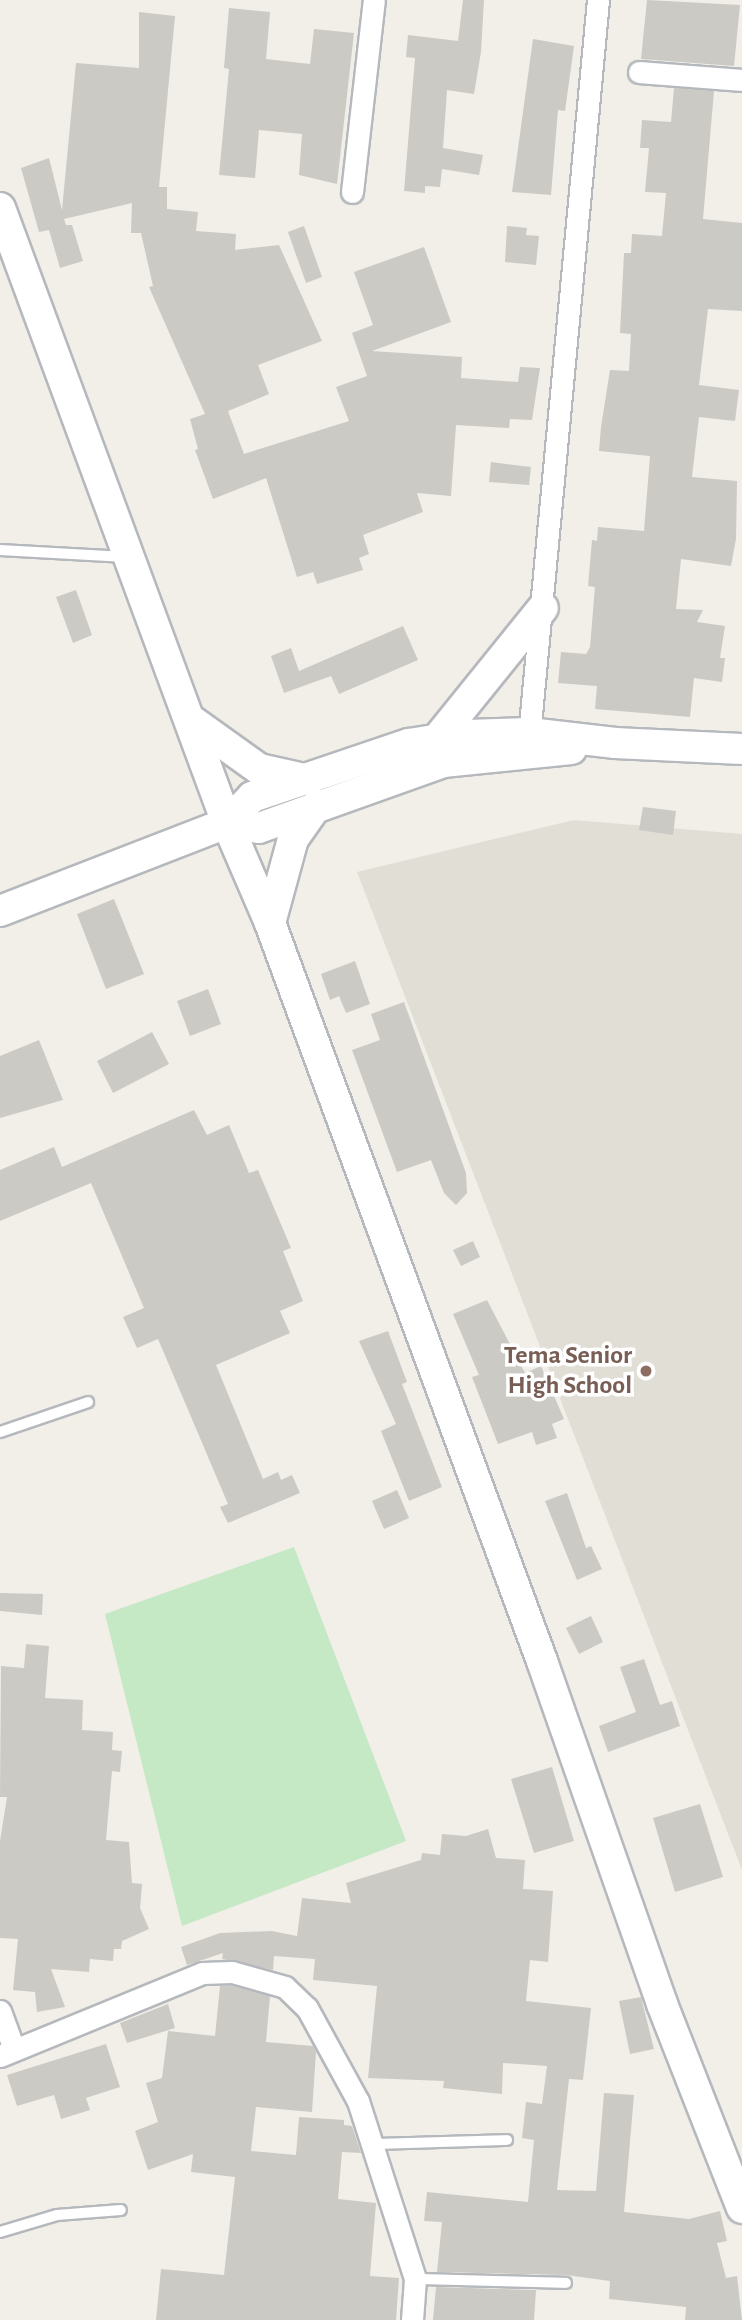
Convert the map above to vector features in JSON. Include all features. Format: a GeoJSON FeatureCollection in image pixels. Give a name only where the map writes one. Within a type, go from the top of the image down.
{"type":"FeatureCollection","features":[{"type":"Feature","properties":{"kind":"main road"},"geometry":{"type":"LineString","coordinates":[[0,208],[192,721],[227,823],[270,923],[542,1661],[662,2004],[742,2208]]}},
{"type":"Feature","properties":{"kind":"main road"},"geometry":{"type":"LineString","coordinates":[[438,738],[543,608]]}},
{"type":"Feature","properties":{"kind":"main road"},"geometry":{"type":"LineString","coordinates":[[192,721],[259,769],[312,793]]}},
{"type":"Feature","properties":{"kind":"main road"},"geometry":{"type":"LineString","coordinates":[[270,923],[293,839],[312,793],[438,738],[528,744],[615,743],[742,749]]}},
{"type":"Feature","properties":{"kind":"main road"},"geometry":{"type":"LineString","coordinates":[[0,911],[227,823],[252,797],[312,793],[528,744]]}},
{"type":"Feature","properties":{"kind":"street"},"geometry":{"type":"LineString","coordinates":[[352,192],[374,0]]}},
{"type":"Feature","properties":{"kind":"street"},"geometry":{"type":"LineString","coordinates":[[528,744],[543,608],[598,0]]}},
{"type":"Feature","properties":{"kind":"street"},"geometry":{"type":"LineString","coordinates":[[639,72],[742,80]]}},
{"type":"Feature","properties":{"kind":"street"},"geometry":{"type":"LineString","coordinates":[[0,2011],[7,2052],[202,1973],[232,1972],[285,1987],[307,2008],[358,2101],[415,2279],[412,2320]]}},
{"type":"Feature","properties":{"kind":"lane"},"geometry":{"type":"LineString","coordinates":[[0,550],[131,557]]}},
{"type":"Feature","properties":{"kind":"lane"},"geometry":{"type":"LineString","coordinates":[[0,1432],[88,1402]]}},
{"type":"Feature","properties":{"kind":"lane"},"geometry":{"type":"LineString","coordinates":[[373,2144],[507,2140]]}},
{"type":"Feature","properties":{"kind":"lane"},"geometry":{"type":"LineString","coordinates":[[0,2232],[57,2215],[121,2210]]}},
{"type":"Feature","properties":{"kind":"lane"},"geometry":{"type":"LineString","coordinates":[[415,2279],[566,2283]]}},
{"type":"Feature","properties":{"kind":"shaded area","name":"Tema Senior High School"},"geometry":{"type":"Polygon","coordinates":[[[574,820],[742,834],[742,1870],[357,872],[574,820]]]}},
{"type":"Feature","properties":{"kind":"green space"},"geometry":{"type":"Polygon","coordinates":[[[294,1547],[406,1841],[182,1926],[105,1614],[294,1547]]]}},
{"type":"Feature","properties":{"kind":"building"},"geometry":{"type":"Polygon","coordinates":[[[463,0],[484,0],[481,52],[474,94],[447,90],[443,148],[483,155],[479,175],[442,169],[440,187],[425,186],[425,193],[404,191],[415,58],[406,57],[408,35],[458,41],[463,0]]]}},
{"type":"Feature","properties":{"kind":"building"},"geometry":{"type":"Polygon","coordinates":[[[647,0],[740,5],[734,66],[641,59],[647,0]]]}},
{"type":"Feature","properties":{"kind":"building"},"geometry":{"type":"Polygon","coordinates":[[[229,8],[270,12],[266,59],[310,64],[314,29],[354,33],[337,184],[299,175],[302,134],[259,130],[255,178],[219,175],[229,69],[224,68],[229,8]]]}},
{"type":"Feature","properties":{"kind":"building"},"geometry":{"type":"Polygon","coordinates":[[[139,12],[175,16],[159,187],[167,187],[167,209],[198,212],[196,231],[236,234],[235,250],[279,245],[322,341],[258,365],[269,394],[228,411],[244,454],[349,421],[336,387],[367,376],[352,333],[373,325],[354,272],[424,247],[451,322],[372,351],[462,357],[461,378],[518,382],[520,367],[540,368],[532,420],[510,419],[509,428],[456,425],[451,496],[417,493],[423,512],[363,535],[369,554],[359,558],[363,570],[317,584],[313,572],[297,577],[266,478],[213,499],[195,450],[198,449],[190,419],[205,414],[149,287],[153,286],[141,233],[131,233],[132,203],[64,219],[66,225],[72,225],[83,261],[60,268],[49,230],[39,232],[21,168],[49,158],[62,210],[76,63],[139,68],[139,12]]]}},
{"type":"Feature","properties":{"kind":"building"},"geometry":{"type":"Polygon","coordinates":[[[533,39],[574,46],[565,111],[558,110],[551,195],[512,192],[533,39]]]}},
{"type":"Feature","properties":{"kind":"building"},"geometry":{"type":"Polygon","coordinates":[[[674,88],[714,91],[703,219],[742,223],[742,311],[708,309],[699,385],[739,390],[735,421],[699,417],[692,477],[737,481],[736,539],[731,566],[681,559],[676,609],[703,610],[697,622],[725,626],[720,658],[725,658],[722,682],[694,678],[690,717],[595,709],[597,686],[558,683],[561,652],[586,654],[590,647],[595,587],[588,586],[592,540],[597,541],[598,527],[644,531],[650,456],[599,451],[610,370],[629,371],[631,334],[620,333],[624,253],[631,253],[632,234],[662,236],[666,193],[645,192],[649,148],[640,148],[642,120],[671,122],[674,88]]]}},
{"type":"Feature","properties":{"kind":"building"},"geometry":{"type":"Polygon","coordinates":[[[304,226],[322,277],[306,283],[288,232],[304,226]]]}},
{"type":"Feature","properties":{"kind":"building"},"geometry":{"type":"Polygon","coordinates":[[[507,226],[527,228],[526,235],[539,236],[536,265],[505,262],[507,226]]]}},
{"type":"Feature","properties":{"kind":"building"},"geometry":{"type":"Polygon","coordinates":[[[491,462],[531,467],[529,485],[489,482],[491,462]]]}},
{"type":"Feature","properties":{"kind":"building"},"geometry":{"type":"Polygon","coordinates":[[[76,590],[92,635],[73,643],[56,597],[76,590]]]}},
{"type":"Feature","properties":{"kind":"building"},"geometry":{"type":"Polygon","coordinates":[[[403,626],[418,660],[339,694],[331,676],[284,693],[271,656],[291,648],[299,671],[403,626]]]}},
{"type":"Feature","properties":{"kind":"building"},"geometry":{"type":"Polygon","coordinates":[[[643,807],[676,811],[673,835],[639,830],[643,807]]]}},
{"type":"Feature","properties":{"kind":"building"},"geometry":{"type":"Polygon","coordinates":[[[114,899],[144,974],[106,989],[77,914],[114,899]]]}},
{"type":"Feature","properties":{"kind":"building"},"geometry":{"type":"Polygon","coordinates":[[[355,961],[370,1004],[346,1013],[339,996],[330,1000],[321,974],[355,961]]]}},
{"type":"Feature","properties":{"kind":"building"},"geometry":{"type":"Polygon","coordinates":[[[208,989],[221,1024],[190,1036],[177,1001],[208,989]]]}},
{"type":"Feature","properties":{"kind":"building"},"geometry":{"type":"Polygon","coordinates":[[[404,1002],[466,1173],[467,1193],[456,1205],[444,1193],[431,1160],[397,1172],[352,1050],[380,1040],[371,1014],[404,1002]]]}},
{"type":"Feature","properties":{"kind":"building"},"geometry":{"type":"Polygon","coordinates":[[[152,1032],[169,1064],[113,1093],[97,1061],[152,1032]]]}},
{"type":"Feature","properties":{"kind":"building"},"geometry":{"type":"Polygon","coordinates":[[[39,1040],[63,1100],[0,1118],[0,1056],[39,1040]]]}},
{"type":"Feature","properties":{"kind":"building"},"geometry":{"type":"Polygon","coordinates":[[[194,1110],[207,1135],[229,1125],[249,1173],[258,1170],[291,1248],[283,1251],[303,1301],[280,1311],[290,1333],[216,1365],[263,1479],[278,1472],[281,1480],[292,1475],[300,1493],[228,1523],[220,1507],[228,1504],[158,1339],[137,1348],[123,1317],[144,1308],[91,1183],[0,1221],[0,1170],[54,1147],[62,1167],[194,1110]]]}},
{"type":"Feature","properties":{"kind":"building"},"geometry":{"type":"Polygon","coordinates":[[[473,1241],[480,1257],[461,1266],[453,1250],[473,1241]]]}},
{"type":"Feature","properties":{"kind":"building"},"geometry":{"type":"Polygon","coordinates":[[[487,1300],[525,1373],[541,1366],[564,1419],[552,1424],[557,1438],[536,1445],[532,1432],[498,1444],[472,1377],[479,1375],[453,1314],[487,1300]]]}},
{"type":"Feature","properties":{"kind":"building"},"geometry":{"type":"Polygon","coordinates":[[[388,1331],[407,1382],[402,1384],[442,1487],[409,1501],[381,1431],[396,1424],[359,1341],[388,1331]]]}},
{"type":"Feature","properties":{"kind":"building"},"geometry":{"type":"Polygon","coordinates":[[[397,1490],[409,1518],[384,1529],[372,1501],[397,1490]]]}},
{"type":"Feature","properties":{"kind":"building"},"geometry":{"type":"Polygon","coordinates":[[[567,1493],[586,1548],[591,1546],[602,1569],[577,1580],[545,1501],[567,1493]]]}},
{"type":"Feature","properties":{"kind":"building"},"geometry":{"type":"Polygon","coordinates":[[[0,1593],[43,1594],[42,1615],[0,1611],[0,1593]]]}},
{"type":"Feature","properties":{"kind":"building"},"geometry":{"type":"Polygon","coordinates":[[[591,1616],[603,1642],[579,1654],[566,1628],[591,1616]]]}},
{"type":"Feature","properties":{"kind":"building"},"geometry":{"type":"Polygon","coordinates":[[[26,1644],[49,1646],[45,1698],[83,1700],[82,1730],[113,1732],[112,1750],[122,1751],[120,1772],[112,1771],[106,1840],[129,1842],[132,1883],[142,1884],[140,1908],[149,1929],[122,1941],[121,1949],[114,1949],[113,1961],[90,1959],[89,1972],[51,1969],[65,2007],[37,2012],[35,1992],[13,1990],[18,1939],[0,1938],[0,1841],[7,1797],[0,1797],[1,1666],[24,1668],[26,1644]]]}},
{"type":"Feature","properties":{"kind":"building"},"geometry":{"type":"Polygon","coordinates":[[[644,1659],[660,1705],[672,1701],[680,1726],[608,1752],[599,1726],[636,1712],[620,1667],[644,1659]]]}},
{"type":"Feature","properties":{"kind":"building"},"geometry":{"type":"Polygon","coordinates":[[[552,1767],[574,1841],[534,1853],[511,1779],[552,1767]]]}},
{"type":"Feature","properties":{"kind":"building"},"geometry":{"type":"Polygon","coordinates":[[[700,1804],[723,1877],[675,1892],[653,1818],[700,1804]]]}},
{"type":"Feature","properties":{"kind":"building"},"geometry":{"type":"Polygon","coordinates":[[[488,1829],[496,1858],[525,1860],[523,1889],[553,1891],[548,1962],[530,1960],[526,2001],[591,2008],[583,2080],[569,2079],[557,2190],[596,2191],[604,2093],[634,2095],[624,2212],[689,2219],[720,2211],[727,2241],[717,2243],[726,2278],[737,2276],[742,2320],[685,2320],[686,2307],[609,2299],[610,2281],[566,2275],[437,2272],[442,2222],[424,2221],[427,2192],[528,2202],[534,2140],[522,2138],[526,2102],[542,2104],[547,2066],[503,2063],[502,2094],[443,2088],[444,2081],[368,2078],[377,1986],[313,1980],[315,1959],[274,1956],[273,1970],[222,1959],[223,1953],[187,1965],[181,1947],[220,1933],[272,1931],[297,1936],[302,1898],[351,1903],[346,1883],[421,1860],[422,1853],[440,1855],[442,1834],[466,1836],[488,1829]]]}},
{"type":"Feature","properties":{"kind":"building"},"geometry":{"type":"Polygon","coordinates":[[[230,1985],[270,1996],[266,2042],[313,2046],[316,2052],[312,2112],[256,2107],[251,2151],[296,2155],[299,2117],[344,2120],[344,2125],[352,2126],[361,2153],[342,2152],[338,2199],[376,2203],[370,2276],[399,2278],[396,2320],[156,2320],[161,2269],[224,2275],[235,2177],[191,2172],[193,2154],[148,2170],[135,2131],[158,2122],[146,2083],[162,2078],[168,2031],[215,2036],[220,1986],[230,1985]]]}},
{"type":"Feature","properties":{"kind":"building"},"geometry":{"type":"Polygon","coordinates":[[[641,1997],[654,2049],[630,2054],[619,2001],[641,1997]]]}},
{"type":"Feature","properties":{"kind":"building"},"geometry":{"type":"Polygon","coordinates":[[[168,2004],[175,2028],[127,2043],[120,2023],[168,2004]]]}},
{"type":"Feature","properties":{"kind":"building"},"geometry":{"type":"Polygon","coordinates":[[[106,2044],[120,2087],[86,2098],[90,2110],[61,2119],[54,2095],[17,2106],[7,2075],[106,2044]]]}},
{"type":"Feature","properties":{"kind":"building"},"geometry":{"type":"Polygon","coordinates":[[[436,2287],[536,2290],[534,2320],[433,2320],[436,2287]]]}},
{"type":"Feature","properties":{"kind":"place","name":"Tema Senior High School"},"geometry":{"type":"Point","coordinates":[646,1371]}}]}
